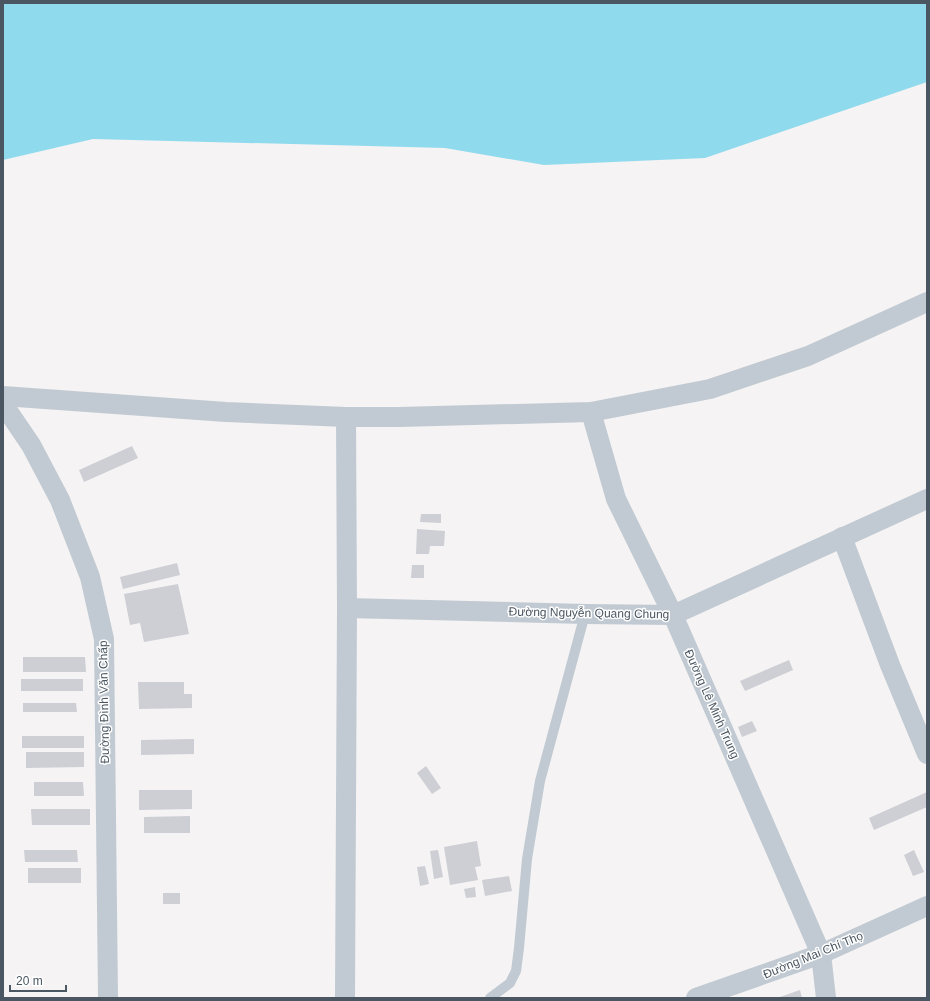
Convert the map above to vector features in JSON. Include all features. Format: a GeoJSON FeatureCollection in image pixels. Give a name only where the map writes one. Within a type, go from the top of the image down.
{"type":"FeatureCollection","features":[{"type":"Feature","properties":{"kind":"street"},"geometry":{"type":"LineString","coordinates":[[3,396],[226,412],[346,417],[591,412],[710,389],[808,356],[927,302]]}},
{"type":"Feature","properties":{"kind":"street","name":"Đường Đình Văn Chấp"},"geometry":{"type":"LineString","coordinates":[[3,404],[31,445],[60,500],[90,577],[104,639],[108,998]]}},
{"type":"Feature","properties":{"kind":"street","name":"Đường Lê Minh Trung"},"geometry":{"type":"LineString","coordinates":[[591,412],[616,499],[672,615],[822,954],[826,998]]}},
{"type":"Feature","properties":{"kind":"street"},"geometry":{"type":"LineString","coordinates":[[345,998],[347,608],[346,417]]}},
{"type":"Feature","properties":{"kind":"street","name":"Đường Nguyễn Quang Chung"},"geometry":{"type":"LineString","coordinates":[[347,608],[672,615],[927,499]]}},
{"type":"Feature","properties":{"kind":"street"},"geometry":{"type":"LineString","coordinates":[[842,537],[890,665],[927,754]]}},
{"type":"Feature","properties":{"kind":"street","name":"Đường Mai Chí Thọ"},"geometry":{"type":"LineString","coordinates":[[696,998],[822,954],[927,906]]}},
{"type":"Feature","properties":{"kind":"lane"},"geometry":{"type":"LineString","coordinates":[[490,998],[510,983],[516,971],[527,859],[540,781],[585,614]]}},
{"type":"Feature","properties":{"kind":"water"},"geometry":{"type":"Polygon","coordinates":[[[3,3],[927,3],[927,82],[705,158],[544,165],[445,148],[93,139],[3,160],[3,3]]]}},
{"type":"Feature","properties":{"kind":"building"},"geometry":{"type":"Polygon","coordinates":[[[132,446],[138,458],[84,482],[79,470],[132,446]]]}},
{"type":"Feature","properties":{"kind":"building"},"geometry":{"type":"Polygon","coordinates":[[[421,514],[441,514],[441,523],[420,522],[421,514]]]}},
{"type":"Feature","properties":{"kind":"building"},"geometry":{"type":"Polygon","coordinates":[[[417,529],[445,531],[444,546],[430,546],[429,554],[416,554],[417,529]]]}},
{"type":"Feature","properties":{"kind":"building"},"geometry":{"type":"Polygon","coordinates":[[[177,563],[180,575],[123,589],[120,577],[177,563]]]}},
{"type":"Feature","properties":{"kind":"building"},"geometry":{"type":"Polygon","coordinates":[[[412,565],[424,565],[424,578],[411,578],[412,565]]]}},
{"type":"Feature","properties":{"kind":"building"},"geometry":{"type":"Polygon","coordinates":[[[178,584],[189,634],[144,642],[140,623],[130,625],[124,594],[178,584]]]}},
{"type":"Feature","properties":{"kind":"building"},"geometry":{"type":"Polygon","coordinates":[[[23,657],[85,657],[86,672],[23,672],[23,657]]]}},
{"type":"Feature","properties":{"kind":"building"},"geometry":{"type":"Polygon","coordinates":[[[789,660],[793,670],[745,691],[740,681],[789,660]]]}},
{"type":"Feature","properties":{"kind":"building"},"geometry":{"type":"Polygon","coordinates":[[[21,679],[83,679],[83,691],[21,691],[21,679]]]}},
{"type":"Feature","properties":{"kind":"building"},"geometry":{"type":"Polygon","coordinates":[[[138,682],[184,682],[184,694],[192,694],[192,708],[139,709],[138,682]]]}},
{"type":"Feature","properties":{"kind":"building"},"geometry":{"type":"Polygon","coordinates":[[[23,703],[76,703],[77,712],[23,712],[23,703]]]}},
{"type":"Feature","properties":{"kind":"building"},"geometry":{"type":"Polygon","coordinates":[[[752,721],[757,731],[742,737],[738,727],[752,721]]]}},
{"type":"Feature","properties":{"kind":"building"},"geometry":{"type":"Polygon","coordinates":[[[22,736],[84,736],[84,748],[22,748],[22,736]]]}},
{"type":"Feature","properties":{"kind":"building"},"geometry":{"type":"Polygon","coordinates":[[[194,739],[194,754],[141,755],[141,740],[194,739]]]}},
{"type":"Feature","properties":{"kind":"building"},"geometry":{"type":"Polygon","coordinates":[[[26,752],[84,752],[84,767],[26,768],[26,752]]]}},
{"type":"Feature","properties":{"kind":"building"},"geometry":{"type":"Polygon","coordinates":[[[426,766],[441,788],[432,794],[417,773],[426,766]]]}},
{"type":"Feature","properties":{"kind":"building"},"geometry":{"type":"Polygon","coordinates":[[[34,782],[83,782],[84,796],[34,796],[34,782]]]}},
{"type":"Feature","properties":{"kind":"building"},"geometry":{"type":"Polygon","coordinates":[[[139,790],[192,790],[192,809],[139,810],[139,790]]]}},
{"type":"Feature","properties":{"kind":"building"},"geometry":{"type":"Polygon","coordinates":[[[927,792],[927,807],[874,830],[869,818],[927,792]]]}},
{"type":"Feature","properties":{"kind":"building"},"geometry":{"type":"Polygon","coordinates":[[[31,809],[90,809],[90,825],[32,825],[31,809]]]}},
{"type":"Feature","properties":{"kind":"building"},"geometry":{"type":"Polygon","coordinates":[[[190,816],[190,833],[144,833],[144,817],[190,816]]]}},
{"type":"Feature","properties":{"kind":"building"},"geometry":{"type":"Polygon","coordinates":[[[477,841],[481,866],[475,867],[478,880],[450,885],[444,847],[477,841]]]}},
{"type":"Feature","properties":{"kind":"building"},"geometry":{"type":"Polygon","coordinates":[[[24,850],[77,850],[78,862],[25,862],[24,850]]]}},
{"type":"Feature","properties":{"kind":"building"},"geometry":{"type":"Polygon","coordinates":[[[438,850],[443,877],[434,879],[430,851],[438,850]]]}},
{"type":"Feature","properties":{"kind":"building"},"geometry":{"type":"Polygon","coordinates":[[[914,850],[924,872],[913,876],[904,855],[914,850]]]}},
{"type":"Feature","properties":{"kind":"building"},"geometry":{"type":"Polygon","coordinates":[[[425,866],[429,884],[420,886],[417,867],[425,866]]]}},
{"type":"Feature","properties":{"kind":"building"},"geometry":{"type":"Polygon","coordinates":[[[28,868],[81,868],[81,883],[28,883],[28,868]]]}},
{"type":"Feature","properties":{"kind":"building"},"geometry":{"type":"Polygon","coordinates":[[[509,876],[512,891],[485,896],[482,880],[509,876]]]}},
{"type":"Feature","properties":{"kind":"building"},"geometry":{"type":"Polygon","coordinates":[[[475,887],[476,897],[466,898],[464,889],[475,887]]]}},
{"type":"Feature","properties":{"kind":"building"},"geometry":{"type":"Polygon","coordinates":[[[163,893],[180,893],[180,904],[163,904],[163,893]]]}},
{"type":"Feature","properties":{"kind":"building"},"geometry":{"type":"Polygon","coordinates":[[[800,990],[802,998],[780,998],[780,997],[800,990]]]}}]}
